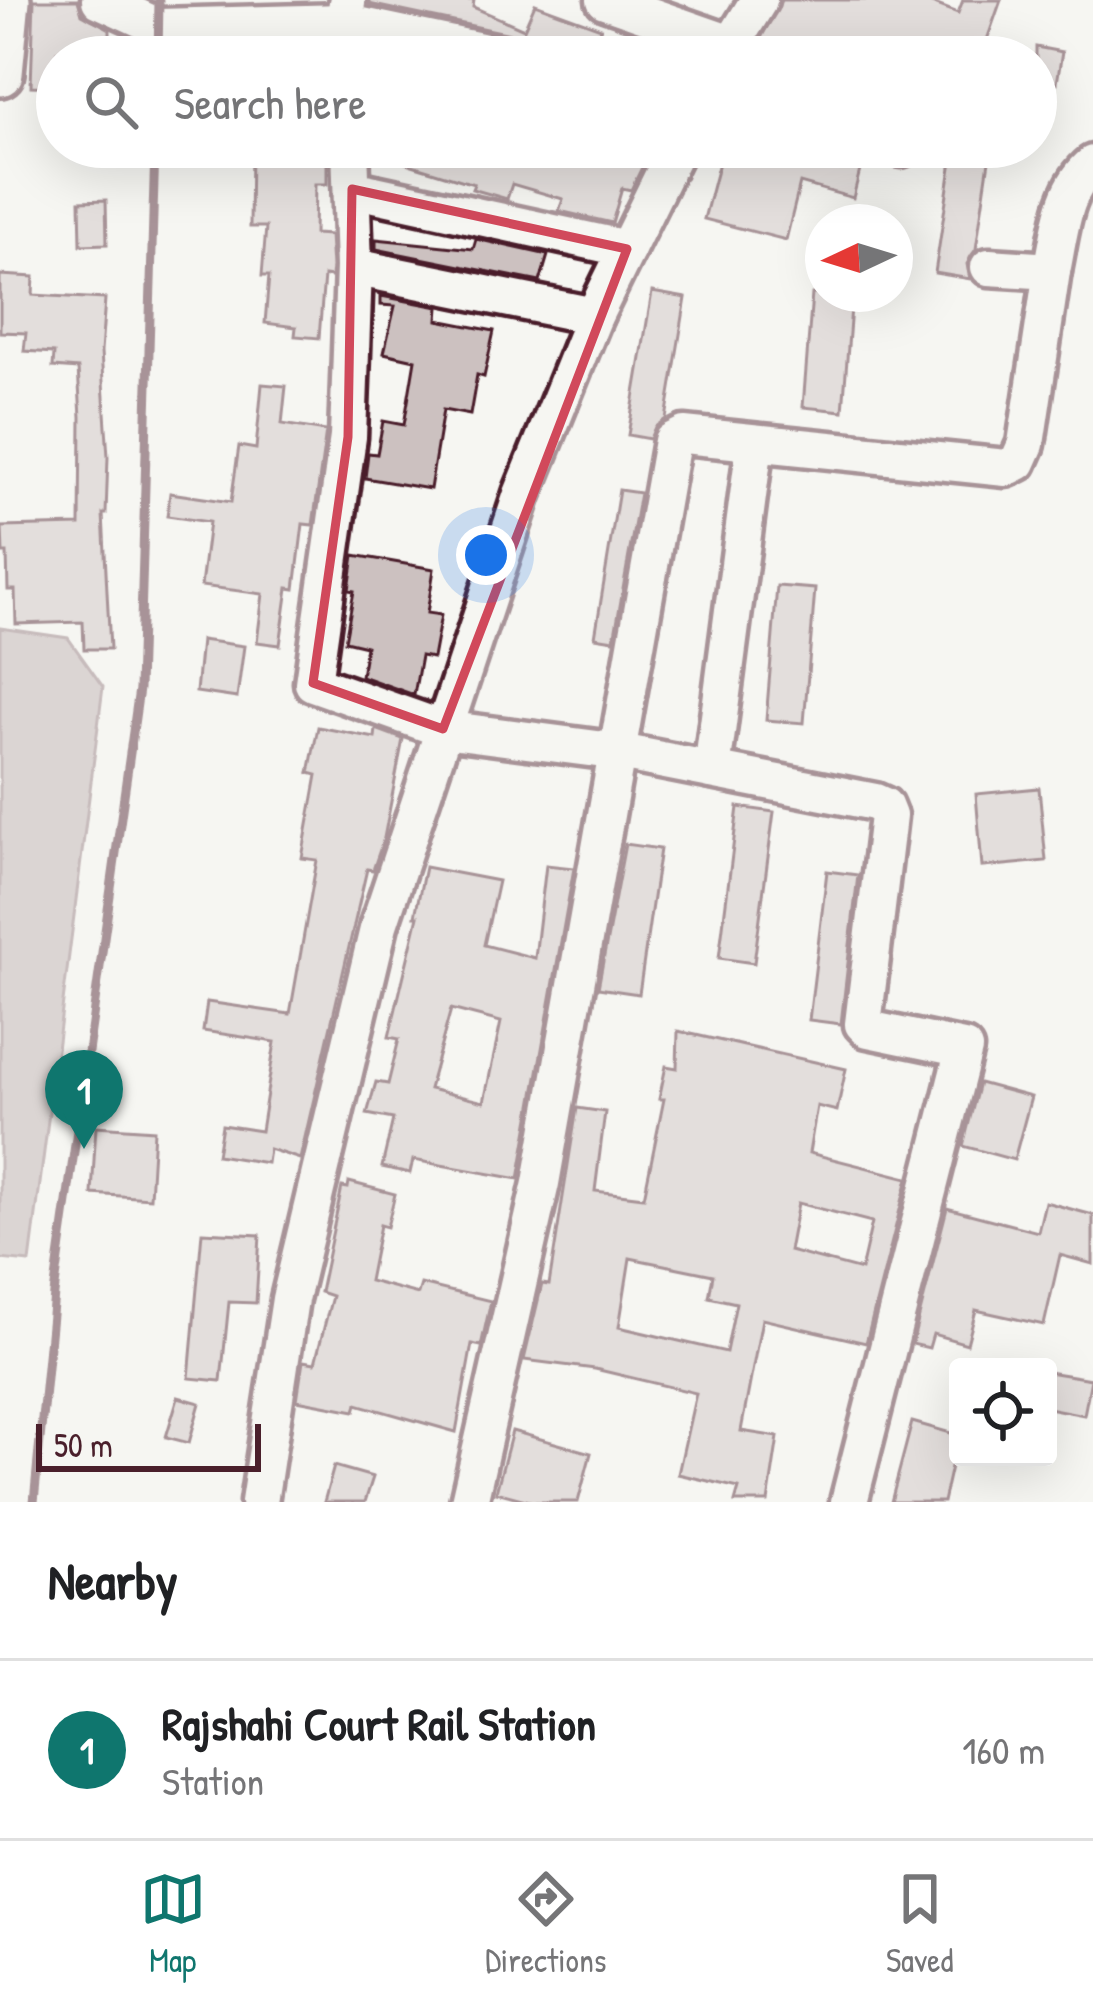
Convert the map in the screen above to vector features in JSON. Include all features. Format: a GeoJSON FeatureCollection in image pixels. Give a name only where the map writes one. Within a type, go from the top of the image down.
{"type":"FeatureCollection","features":[{"type":"Feature","properties":{"kind":"main road"},"geometry":{"type":"LineString","coordinates":[[0,71],[7,0]]}},
{"type":"Feature","properties":{"kind":"street"},"geometry":{"type":"LineString","coordinates":[[100,0],[159,27],[346,26],[399,36]]}},
{"type":"Feature","properties":{"kind":"street"},"geometry":{"type":"LineString","coordinates":[[604,0],[692,36]]}},
{"type":"Feature","properties":{"kind":"street"},"geometry":{"type":"LineString","coordinates":[[737,36],[759,0]]}},
{"type":"Feature","properties":{"kind":"street"},"geometry":{"type":"LineString","coordinates":[[470,1502],[542,1183],[672,441],[684,435],[1006,468],[1018,461],[1026,444],[1067,200],[1079,175],[1093,164]]}},
{"type":"Feature","properties":{"kind":"street"},"geometry":{"type":"LineString","coordinates":[[351,168],[354,267],[348,437],[313,683],[443,729],[620,752],[884,806],[889,816],[863,1024],[868,1030],[964,1049],[849,1502]]}},
{"type":"Feature","properties":{"kind":"street"},"geometry":{"type":"LineString","coordinates":[[259,1502],[290,1299],[380,925],[522,494],[594,316],[667,168]]}},
{"type":"Feature","properties":{"kind":"street"},"geometry":{"type":"LineString","coordinates":[[352,189],[627,249]]}},
{"type":"Feature","properties":{"kind":"street"},"geometry":{"type":"LineString","coordinates":[[354,267],[594,316]]}},
{"type":"Feature","properties":{"kind":"street"},"geometry":{"type":"LineString","coordinates":[[989,267],[1052,271]]}},
{"type":"Feature","properties":{"kind":"street"},"geometry":{"type":"LineString","coordinates":[[712,770],[755,443]]}},
{"type":"Feature","properties":{"kind":"highlighted area"},"geometry":{"type":"Polygon","coordinates":[[[352,189],[627,249],[443,729],[313,683],[348,437],[352,189]]]}},
{"type":"Feature","properties":{"kind":"shaded area"},"geometry":{"type":"Polygon","coordinates":[[[0,628],[68,638],[103,687],[30,1262],[0,1259],[0,628]]]}},
{"type":"Feature","properties":{"kind":"building"},"geometry":{"type":"Polygon","coordinates":[[[34,0],[78,0],[82,14],[110,29],[110,36],[36,36],[36,86],[31,86],[34,0]]]}},
{"type":"Feature","properties":{"kind":"building"},"geometry":{"type":"Polygon","coordinates":[[[369,0],[474,0],[473,7],[524,29],[535,4],[601,28],[598,33],[608,36],[517,36],[369,4],[369,0]]]}},
{"type":"Feature","properties":{"kind":"building"},"geometry":{"type":"Polygon","coordinates":[[[781,0],[924,0],[958,13],[963,0],[1001,0],[988,36],[762,36],[781,0]]]}},
{"type":"Feature","properties":{"kind":"building"},"geometry":{"type":"Polygon","coordinates":[[[251,168],[327,168],[327,184],[315,184],[314,234],[330,235],[332,267],[331,277],[324,276],[319,338],[295,336],[296,327],[265,323],[266,227],[250,227],[251,168]]]}},
{"type":"Feature","properties":{"kind":"building"},"geometry":{"type":"Polygon","coordinates":[[[422,168],[642,168],[631,190],[622,188],[612,223],[559,211],[563,199],[512,184],[507,199],[472,189],[474,184],[422,168]]]}},
{"type":"Feature","properties":{"kind":"building"},"geometry":{"type":"Polygon","coordinates":[[[717,168],[860,168],[853,198],[800,183],[786,240],[704,219],[717,168]]]}},
{"type":"Feature","properties":{"kind":"building"},"geometry":{"type":"Polygon","coordinates":[[[951,168],[988,168],[976,249],[967,264],[970,279],[935,273],[951,168]]]}},
{"type":"Feature","properties":{"kind":"building"},"geometry":{"type":"Polygon","coordinates":[[[106,200],[107,244],[81,245],[80,201],[106,200]]]}},
{"type":"Feature","properties":{"kind":"building"},"geometry":{"type":"Polygon","coordinates":[[[376,239],[473,249],[476,239],[548,255],[540,282],[376,249],[376,239]]]}},
{"type":"Feature","properties":{"kind":"building"},"geometry":{"type":"Polygon","coordinates":[[[0,275],[34,277],[33,295],[105,299],[101,352],[108,457],[103,514],[110,649],[84,649],[83,622],[16,624],[15,590],[8,590],[2,527],[80,525],[81,417],[78,369],[53,367],[54,353],[24,351],[26,333],[0,332],[0,275]]]}},
{"type":"Feature","properties":{"kind":"building"},"geometry":{"type":"Polygon","coordinates":[[[652,292],[686,298],[666,419],[650,439],[628,435],[652,292]]]}},
{"type":"Feature","properties":{"kind":"building"},"geometry":{"type":"Polygon","coordinates":[[[381,296],[439,307],[438,320],[494,331],[484,377],[477,375],[470,415],[443,410],[430,489],[365,478],[368,453],[377,454],[383,421],[404,425],[415,360],[384,353],[395,306],[381,305],[381,296]]]}},
{"type":"Feature","properties":{"kind":"building"},"geometry":{"type":"Polygon","coordinates":[[[811,312],[851,312],[843,411],[803,407],[811,312]]]}},
{"type":"Feature","properties":{"kind":"building"},"geometry":{"type":"Polygon","coordinates":[[[262,384],[286,386],[282,424],[326,431],[313,525],[303,524],[295,589],[288,588],[280,645],[257,642],[263,594],[201,586],[209,522],[167,516],[170,493],[231,502],[239,446],[256,449],[262,384]]]}},
{"type":"Feature","properties":{"kind":"building"},"geometry":{"type":"Polygon","coordinates":[[[619,490],[640,493],[614,640],[595,637],[619,490]]]}},
{"type":"Feature","properties":{"kind":"building"},"geometry":{"type":"Polygon","coordinates":[[[354,555],[434,569],[427,613],[441,615],[433,658],[421,656],[414,695],[361,676],[366,646],[345,641],[354,591],[349,590],[354,555]]]}},
{"type":"Feature","properties":{"kind":"building"},"geometry":{"type":"Polygon","coordinates":[[[777,586],[815,589],[804,723],[766,720],[777,586]]]}},
{"type":"Feature","properties":{"kind":"building"},"geometry":{"type":"Polygon","coordinates":[[[201,640],[244,646],[237,698],[196,692],[201,640]]]}},
{"type":"Feature","properties":{"kind":"building"},"geometry":{"type":"Polygon","coordinates":[[[318,727],[375,738],[376,729],[403,739],[384,838],[373,870],[367,869],[300,1159],[269,1149],[267,1163],[217,1155],[222,1125],[261,1131],[275,1042],[203,1031],[207,1002],[290,1014],[317,860],[302,858],[317,775],[309,773],[318,727]]]}},
{"type":"Feature","properties":{"kind":"building"},"geometry":{"type":"Polygon","coordinates":[[[1039,788],[1046,861],[982,867],[976,794],[1039,788]]]}},
{"type":"Feature","properties":{"kind":"building"},"geometry":{"type":"Polygon","coordinates":[[[738,807],[774,812],[754,963],[719,958],[738,807]]]}},
{"type":"Feature","properties":{"kind":"building"},"geometry":{"type":"Polygon","coordinates":[[[625,844],[660,849],[639,994],[598,988],[625,844]]]}},
{"type":"Feature","properties":{"kind":"building"},"geometry":{"type":"Polygon","coordinates":[[[546,865],[574,868],[519,1179],[413,1160],[410,1173],[382,1167],[393,1119],[367,1114],[376,1082],[388,1084],[399,1039],[389,1037],[425,867],[498,881],[484,945],[535,958],[546,865]],[[451,1009],[429,1089],[484,1102],[501,1022],[451,1009]]]}},
{"type":"Feature","properties":{"kind":"building"},"geometry":{"type":"Polygon","coordinates":[[[827,871],[858,875],[841,1024],[809,1020],[827,871]]]}},
{"type":"Feature","properties":{"kind":"building"},"geometry":{"type":"Polygon","coordinates":[[[678,1031],[846,1069],[837,1111],[817,1106],[809,1153],[908,1178],[866,1343],[762,1319],[741,1431],[778,1437],[768,1502],[735,1502],[739,1488],[678,1474],[696,1393],[595,1369],[524,1360],[542,1284],[549,1285],[577,1108],[605,1112],[595,1191],[644,1197],[666,1066],[677,1068],[678,1031]],[[798,1203],[789,1251],[861,1270],[872,1222],[798,1203]],[[630,1258],[619,1327],[726,1352],[736,1303],[709,1297],[713,1275],[630,1258]]]}},
{"type":"Feature","properties":{"kind":"building"},"geometry":{"type":"Polygon","coordinates":[[[979,1083],[1031,1097],[1014,1160],[963,1146],[979,1083]]]}},
{"type":"Feature","properties":{"kind":"building"},"geometry":{"type":"Polygon","coordinates":[[[96,1126],[154,1130],[150,1198],[92,1194],[96,1126]]]}},
{"type":"Feature","properties":{"kind":"building"},"geometry":{"type":"Polygon","coordinates":[[[349,1182],[395,1194],[387,1227],[380,1225],[369,1281],[418,1294],[421,1284],[491,1301],[481,1346],[472,1344],[456,1432],[357,1404],[355,1411],[297,1400],[303,1361],[315,1363],[332,1296],[320,1292],[342,1187],[348,1188],[349,1182]]]}},
{"type":"Feature","properties":{"kind":"building"},"geometry":{"type":"Polygon","coordinates":[[[1045,1202],[1093,1215],[1093,1264],[1060,1255],[1044,1325],[976,1310],[967,1344],[933,1334],[929,1348],[912,1344],[947,1208],[1038,1232],[1045,1202]]]}},
{"type":"Feature","properties":{"kind":"building"},"geometry":{"type":"Polygon","coordinates":[[[202,1232],[260,1235],[256,1303],[229,1302],[221,1381],[189,1378],[202,1232]]]}},
{"type":"Feature","properties":{"kind":"building"},"geometry":{"type":"Polygon","coordinates":[[[1057,1373],[1091,1379],[1084,1415],[1057,1410],[1057,1373]]]}},
{"type":"Feature","properties":{"kind":"building"},"geometry":{"type":"Polygon","coordinates":[[[178,1397],[200,1403],[189,1443],[166,1437],[178,1397]]]}},
{"type":"Feature","properties":{"kind":"building"},"geometry":{"type":"Polygon","coordinates":[[[912,1422],[949,1432],[951,1466],[943,1502],[891,1502],[912,1422]]]}},
{"type":"Feature","properties":{"kind":"building"},"geometry":{"type":"Polygon","coordinates":[[[512,1431],[591,1453],[578,1502],[533,1502],[496,1492],[512,1431]]]}},
{"type":"Feature","properties":{"kind":"building"},"geometry":{"type":"Polygon","coordinates":[[[334,1466],[373,1477],[365,1502],[324,1502],[334,1466]]]}},
{"type":"Feature","properties":{"kind":"railway"},"geometry":{"type":"LineString","coordinates":[[158,36],[159,0]]}},
{"type":"Feature","properties":{"kind":"railway"},"geometry":{"type":"LineString","coordinates":[[34,1502],[54,1294],[139,689],[154,168]]}},
{"type":"Feature","properties":{"kind":"place","name":"Rajshahi Court Rail Station"},"geometry":{"type":"Point","coordinates":[84,1149]}}]}
